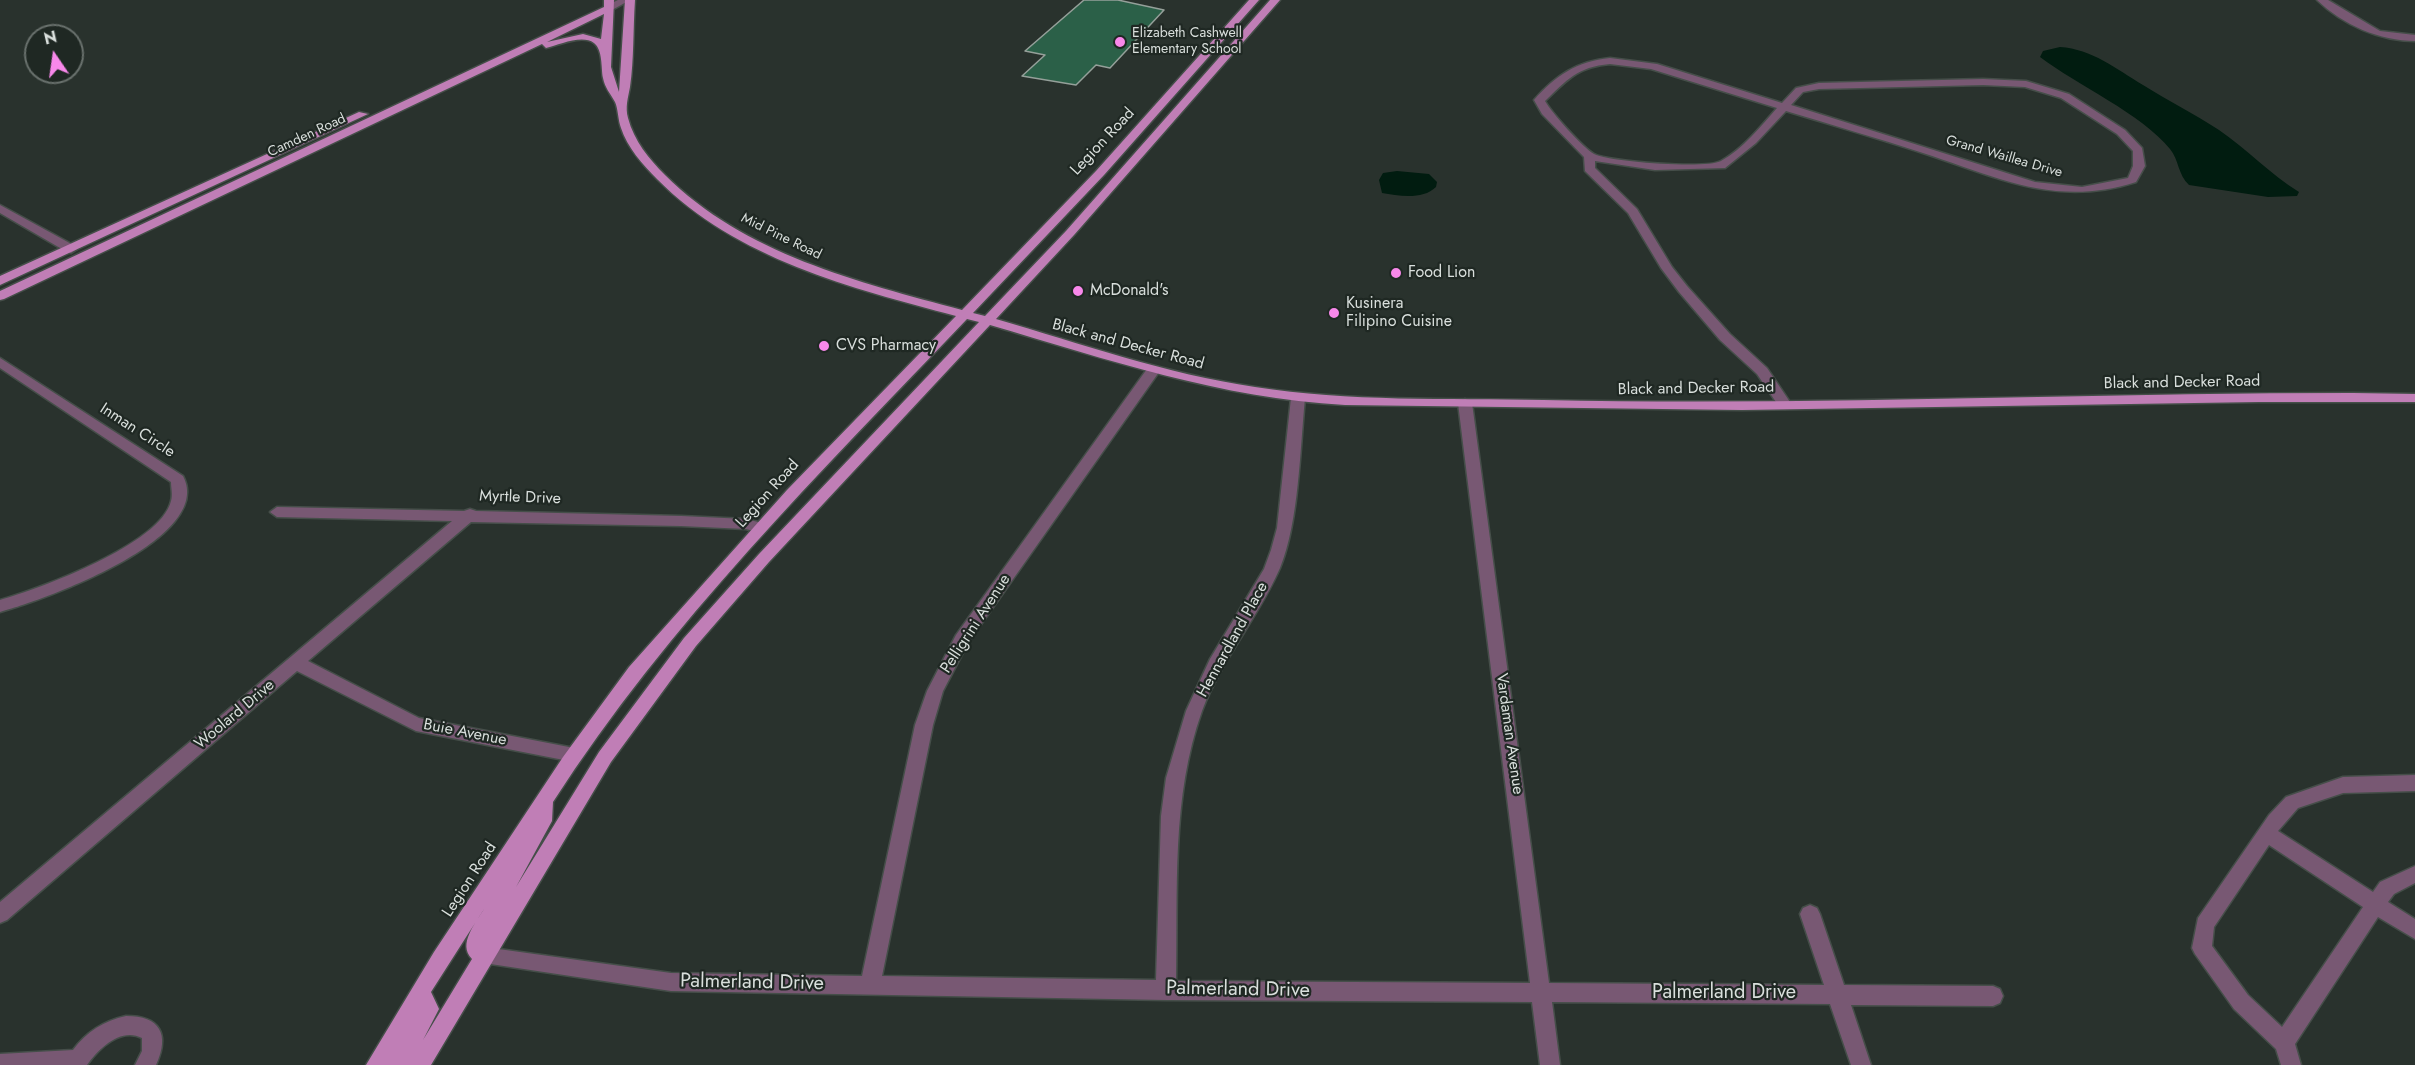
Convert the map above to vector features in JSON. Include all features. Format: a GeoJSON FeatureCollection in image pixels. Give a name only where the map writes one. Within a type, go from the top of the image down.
{"type":"FeatureCollection","features":[{"type":"Feature","properties":{"kind":"main road","name":"Mid Pine Road"},"geometry":{"type":"LineString","coordinates":[[619,100],[625,87],[630,0]]}},
{"type":"Feature","properties":{"kind":"main road","name":"Legion Road"},"geometry":{"type":"LineString","coordinates":[[376,1065],[574,755],[635,672],[761,528],[1139,129],[1254,0]]}},
{"type":"Feature","properties":{"kind":"main road","name":"Mid Pine Road"},"geometry":{"type":"LineString","coordinates":[[607,2],[607,63],[611,93],[619,100],[624,123],[648,163],[687,201],[773,252],[825,274],[871,290],[987,320]]}},
{"type":"Feature","properties":{"kind":"main road","name":"Camden Road"},"geometry":{"type":"LineString","coordinates":[[0,296],[319,147],[607,2]]}},
{"type":"Feature","properties":{"kind":"main road","name":"Camden Road"},"geometry":{"type":"LineString","coordinates":[[0,281],[607,2]]}},
{"type":"Feature","properties":{"kind":"main road"},"geometry":{"type":"LineString","coordinates":[[419,1065],[605,757],[690,642],[750,574],[1094,206],[1161,132],[1270,3]]}},
{"type":"Feature","properties":{"kind":"main road"},"geometry":{"type":"LineString","coordinates":[[1208,77],[1211,66],[1254,14],[1246,10]]}},
{"type":"Feature","properties":{"kind":"main road"},"geometry":{"type":"LineString","coordinates":[[431,91],[561,40],[596,40],[601,44],[607,63]]}},
{"type":"Feature","properties":{"kind":"main road"},"geometry":{"type":"LineString","coordinates":[[1161,132],[1155,127],[1179,96],[1179,85]]}},
{"type":"Feature","properties":{"kind":"main road"},"geometry":{"type":"LineString","coordinates":[[1094,206],[1106,182],[1147,133],[1139,129]]}},
{"type":"Feature","properties":{"kind":"main road","name":"Black and Decker Road"},"geometry":{"type":"LineString","coordinates":[[987,320],[1152,372],[1298,398],[1610,407],[2415,398]]}},
{"type":"Feature","properties":{"kind":"main road"},"geometry":{"type":"LineString","coordinates":[[484,956],[476,950],[475,943],[543,821],[544,801]]}},
{"type":"Feature","properties":{"kind":"main road"},"geometry":{"type":"LineString","coordinates":[[397,1065],[429,1009],[421,992]]}},
{"type":"Feature","properties":{"kind":"street","name":"Camden Road"},"geometry":{"type":"LineString","coordinates":[[607,2],[625,0]]}},
{"type":"Feature","properties":{"kind":"street"},"geometry":{"type":"LineString","coordinates":[[2324,0],[2376,34],[2398,39],[2415,38]]}},
{"type":"Feature","properties":{"kind":"street","name":"Grand Waillea Drive"},"geometry":{"type":"LineString","coordinates":[[1589,160],[1546,112],[1539,100],[1577,68],[1594,63],[1642,63],[1784,106],[2052,189],[2090,190],[2113,186],[2132,180],[2139,166],[2138,150],[2121,132],[2065,96],[2026,84],[1983,82],[1819,86],[1800,90],[1784,106],[1731,160],[1721,166],[1603,169]]}},
{"type":"Feature","properties":{"kind":"street"},"geometry":{"type":"LineString","coordinates":[[1589,160],[1589,169],[1603,169]]}},
{"type":"Feature","properties":{"kind":"street"},"geometry":{"type":"LineString","coordinates":[[1589,160],[1603,169],[1683,289],[1725,337],[1762,372],[1785,405]]}},
{"type":"Feature","properties":{"kind":"street"},"geometry":{"type":"LineString","coordinates":[[0,208],[71,249]]}},
{"type":"Feature","properties":{"kind":"street","name":"Inman Circle"},"geometry":{"type":"LineString","coordinates":[[0,362],[178,480],[181,487],[176,508],[166,521],[133,548],[66,585],[0,606]]}},
{"type":"Feature","properties":{"kind":"street","name":"Pelligrini Avenue"},"geometry":{"type":"LineString","coordinates":[[870,985],[924,725],[946,667],[962,639],[1152,372]]}},
{"type":"Feature","properties":{"kind":"street","name":"Hennardland Place"},"geometry":{"type":"LineString","coordinates":[[1166,990],[1170,816],[1175,778],[1194,711],[1216,664],[1271,570],[1279,550],[1284,528],[1298,398]]}},
{"type":"Feature","properties":{"kind":"street","name":"Vardaman Avenue"},"geometry":{"type":"LineString","coordinates":[[1465,403],[1550,1065]]}},
{"type":"Feature","properties":{"kind":"street","name":"Myrtle Drive"},"geometry":{"type":"LineString","coordinates":[[277,512],[470,514],[746,524],[761,528]]}},
{"type":"Feature","properties":{"kind":"street","name":"Woolard Drive"},"geometry":{"type":"LineString","coordinates":[[0,915],[470,514]]}},
{"type":"Feature","properties":{"kind":"street","name":"Buie Avenue"},"geometry":{"type":"LineString","coordinates":[[296,663],[416,724],[574,755]]}},
{"type":"Feature","properties":{"kind":"street"},"geometry":{"type":"LineString","coordinates":[[2291,1065],[2284,1043],[2241,1002],[2202,948],[2205,924],[2292,802],[2315,792],[2343,785],[2415,783]]}},
{"type":"Feature","properties":{"kind":"street"},"geometry":{"type":"LineString","coordinates":[[2267,834],[2415,930]]}},
{"type":"Feature","properties":{"kind":"street"},"geometry":{"type":"LineString","coordinates":[[2284,1043],[2387,888],[2415,874]]}},
{"type":"Feature","properties":{"kind":"street"},"geometry":{"type":"LineString","coordinates":[[1810,914],[1839,994],[1861,1065]]}},
{"type":"Feature","properties":{"kind":"street","name":"Palmerland Drive"},"geometry":{"type":"LineString","coordinates":[[484,956],[671,982],[1166,990],[1993,996]]}},
{"type":"Feature","properties":{"kind":"street"},"geometry":{"type":"LineString","coordinates":[[0,1064],[77,1063],[101,1036],[127,1025],[139,1025],[148,1029],[153,1036],[154,1045],[145,1065]]}},
{"type":"Feature","properties":{"kind":"shaded area"},"geometry":{"type":"Polygon","coordinates":[[[2060,47],[2083,52],[2103,61],[2210,124],[2299,192],[2297,196],[2268,197],[2189,185],[2173,153],[2158,136],[2126,112],[2040,57],[2043,51],[2060,47]]]}},
{"type":"Feature","properties":{"kind":"shaded area"},"geometry":{"type":"Polygon","coordinates":[[[1397,171],[1429,174],[1437,182],[1436,187],[1418,195],[1403,196],[1382,193],[1379,180],[1383,173],[1397,171]]]}},
{"type":"Feature","properties":{"kind":"building","name":"Elizabeth Cashwell Elementary School"},"geometry":{"type":"Polygon","coordinates":[[[1084,0],[1118,0],[1164,10],[1110,68],[1096,65],[1076,85],[1022,76],[1045,55],[1025,51],[1084,0]]]}},
{"type":"Feature","properties":{"kind":"place","name":"Elizabeth Cashwell Elementary School"},"geometry":{"type":"Point","coordinates":[1120,42]}},
{"type":"Feature","properties":{"kind":"place","name":"Food Lion"},"geometry":{"type":"Point","coordinates":[1396,273]}},
{"type":"Feature","properties":{"kind":"place","name":"McDonald's"},"geometry":{"type":"Point","coordinates":[1078,291]}},
{"type":"Feature","properties":{"kind":"place","name":"Kusinera Filipino Cuisine"},"geometry":{"type":"Point","coordinates":[1334,313]}},
{"type":"Feature","properties":{"kind":"place","name":"CVS Pharmacy"},"geometry":{"type":"Point","coordinates":[824,346]}}]}
